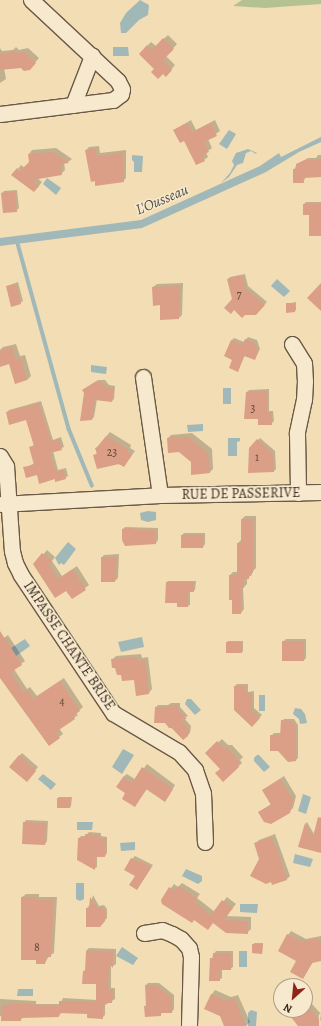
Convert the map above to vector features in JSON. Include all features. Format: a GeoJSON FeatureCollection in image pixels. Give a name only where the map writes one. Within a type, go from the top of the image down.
{"type":"FeatureCollection","features":[{"type":"Feature","properties":{"kind":"street"},"geometry":{"type":"LineString","coordinates":[[0,114],[113,100],[122,94],[122,89],[118,81],[31,0]]}},
{"type":"Feature","properties":{"kind":"street"},"geometry":{"type":"LineString","coordinates":[[73,105],[92,56]]}},
{"type":"Feature","properties":{"kind":"street"},"geometry":{"type":"LineString","coordinates":[[292,344],[301,355],[304,363],[305,381],[304,398],[297,433],[298,493]]}},
{"type":"Feature","properties":{"kind":"street"},"geometry":{"type":"LineString","coordinates":[[143,376],[160,495]]}},
{"type":"Feature","properties":{"kind":"street","name":"IMPASSE CHANTE BRISE"},"geometry":{"type":"LineString","coordinates":[[0,456],[6,466],[5,504],[12,551],[18,569],[109,708],[124,720],[179,752],[195,770],[203,793],[205,842]]}},
{"type":"Feature","properties":{"kind":"street","name":"RUE DE PASSERIVE"},"geometry":{"type":"LineString","coordinates":[[5,504],[160,495],[321,492]]}},
{"type":"Feature","properties":{"kind":"street"},"geometry":{"type":"LineString","coordinates":[[144,934],[162,930],[181,939],[189,948],[191,957],[189,1026]]}},
{"type":"Feature","properties":{"kind":"green space"},"geometry":{"type":"Polygon","coordinates":[[[242,0],[321,0],[321,4],[265,8],[233,6],[242,0]]]}},
{"type":"Feature","properties":{"kind":"water"},"geometry":{"type":"Polygon","coordinates":[[[140,0],[149,5],[148,15],[139,20],[126,33],[121,33],[120,23],[126,13],[140,0]]]}},
{"type":"Feature","properties":{"kind":"water"},"geometry":{"type":"Polygon","coordinates":[[[113,47],[128,47],[129,56],[113,56],[113,47]]]}},
{"type":"Feature","properties":{"kind":"water"},"geometry":{"type":"Polygon","coordinates":[[[229,130],[236,134],[227,149],[219,144],[229,130]]]}},
{"type":"Feature","properties":{"kind":"water"},"geometry":{"type":"Polygon","coordinates":[[[321,137],[321,142],[299,152],[266,172],[142,228],[0,246],[0,238],[141,220],[260,166],[279,153],[281,157],[321,137]]]}},
{"type":"Feature","properties":{"kind":"water"},"geometry":{"type":"Polygon","coordinates":[[[248,149],[257,153],[256,154],[251,151],[246,153],[243,163],[237,165],[229,177],[221,183],[230,173],[234,165],[232,161],[236,153],[248,149]]]}},
{"type":"Feature","properties":{"kind":"water"},"geometry":{"type":"Polygon","coordinates":[[[132,155],[143,156],[142,172],[134,172],[132,155]]]}},
{"type":"Feature","properties":{"kind":"water"},"geometry":{"type":"Polygon","coordinates":[[[47,178],[61,188],[56,195],[43,184],[47,178]]]}},
{"type":"Feature","properties":{"kind":"water"},"geometry":{"type":"Polygon","coordinates":[[[277,279],[290,291],[284,297],[271,286],[277,279]]]}},
{"type":"Feature","properties":{"kind":"water"},"geometry":{"type":"Polygon","coordinates":[[[91,365],[107,367],[106,374],[91,372],[91,365]]]}},
{"type":"Feature","properties":{"kind":"water"},"geometry":{"type":"Polygon","coordinates":[[[223,388],[231,388],[231,404],[223,404],[223,388]]]}},
{"type":"Feature","properties":{"kind":"water"},"geometry":{"type":"Polygon","coordinates":[[[203,424],[203,431],[188,432],[187,425],[203,424]]]}},
{"type":"Feature","properties":{"kind":"water"},"geometry":{"type":"Polygon","coordinates":[[[228,438],[240,438],[240,441],[237,442],[237,456],[228,456],[228,438]]]}},
{"type":"Feature","properties":{"kind":"water"},"geometry":{"type":"Polygon","coordinates":[[[148,511],[156,512],[156,520],[148,522],[141,520],[140,513],[148,511]]]}},
{"type":"Feature","properties":{"kind":"water"},"geometry":{"type":"Polygon","coordinates":[[[68,542],[76,549],[64,565],[61,563],[59,565],[55,558],[68,542]]]}},
{"type":"Feature","properties":{"kind":"water"},"geometry":{"type":"Polygon","coordinates":[[[142,637],[144,647],[121,652],[118,642],[142,637]]]}},
{"type":"Feature","properties":{"kind":"water"},"geometry":{"type":"Polygon","coordinates":[[[25,639],[30,646],[16,656],[11,648],[25,639]]]}},
{"type":"Feature","properties":{"kind":"water"},"geometry":{"type":"Polygon","coordinates":[[[259,695],[265,695],[265,711],[259,711],[259,695]]]}},
{"type":"Feature","properties":{"kind":"water"},"geometry":{"type":"Polygon","coordinates":[[[187,699],[191,699],[201,710],[195,715],[185,704],[187,699]]]}},
{"type":"Feature","properties":{"kind":"water"},"geometry":{"type":"Polygon","coordinates":[[[295,708],[301,709],[305,714],[307,723],[300,724],[299,719],[293,714],[295,708]]]}},
{"type":"Feature","properties":{"kind":"water"},"geometry":{"type":"Polygon","coordinates":[[[123,749],[134,755],[122,774],[112,767],[123,749]]]}},
{"type":"Feature","properties":{"kind":"water"},"geometry":{"type":"Polygon","coordinates":[[[259,755],[270,767],[264,772],[254,761],[254,758],[259,755]]]}},
{"type":"Feature","properties":{"kind":"water"},"geometry":{"type":"Polygon","coordinates":[[[43,774],[56,784],[51,790],[38,779],[43,774]]]}},
{"type":"Feature","properties":{"kind":"water"},"geometry":{"type":"Polygon","coordinates":[[[303,794],[311,797],[306,814],[298,811],[303,794]]]}},
{"type":"Feature","properties":{"kind":"water"},"geometry":{"type":"Polygon","coordinates":[[[77,822],[93,822],[92,830],[77,830],[77,822]]]}},
{"type":"Feature","properties":{"kind":"water"},"geometry":{"type":"Polygon","coordinates":[[[135,842],[135,850],[121,851],[120,843],[135,842]]]}},
{"type":"Feature","properties":{"kind":"water"},"geometry":{"type":"Polygon","coordinates":[[[295,854],[313,859],[310,867],[293,863],[295,854]]]}},
{"type":"Feature","properties":{"kind":"water"},"geometry":{"type":"Polygon","coordinates":[[[186,869],[202,876],[202,881],[198,884],[182,876],[186,869]]]}},
{"type":"Feature","properties":{"kind":"water"},"geometry":{"type":"Polygon","coordinates":[[[76,883],[84,883],[84,899],[80,901],[76,899],[76,883]]]}},
{"type":"Feature","properties":{"kind":"water"},"geometry":{"type":"Polygon","coordinates":[[[240,904],[258,904],[257,913],[240,912],[240,904]]]}},
{"type":"Feature","properties":{"kind":"water"},"geometry":{"type":"Polygon","coordinates":[[[122,947],[138,958],[133,965],[116,956],[122,947]]]}},
{"type":"Feature","properties":{"kind":"water"},"geometry":{"type":"Polygon","coordinates":[[[239,951],[247,951],[247,967],[239,967],[239,951]]]}},
{"type":"Feature","properties":{"kind":"water"},"geometry":{"type":"Polygon","coordinates":[[[18,989],[33,989],[33,996],[17,996],[18,989]]]}},
{"type":"Feature","properties":{"kind":"water"},"geometry":{"type":"Polygon","coordinates":[[[251,1010],[257,1012],[256,1026],[248,1026],[248,1013],[251,1010]]]}},
{"type":"Feature","properties":{"kind":"building"},"geometry":{"type":"Polygon","coordinates":[[[163,38],[174,49],[163,60],[172,70],[166,77],[163,74],[158,79],[151,72],[154,69],[139,54],[147,45],[152,50],[163,38]]]}},
{"type":"Feature","properties":{"kind":"building"},"geometry":{"type":"Polygon","coordinates":[[[11,50],[15,53],[24,52],[36,63],[30,70],[24,71],[21,68],[0,70],[0,54],[8,53],[11,50]]]}},
{"type":"Feature","properties":{"kind":"building"},"geometry":{"type":"Polygon","coordinates":[[[187,123],[192,132],[211,123],[217,136],[204,142],[209,152],[202,155],[205,161],[196,165],[184,141],[180,143],[173,130],[187,123]]]}},
{"type":"Feature","properties":{"kind":"building"},"geometry":{"type":"Polygon","coordinates":[[[96,149],[97,156],[123,153],[124,182],[95,186],[95,181],[91,182],[85,150],[96,149]]]}},
{"type":"Feature","properties":{"kind":"building"},"geometry":{"type":"Polygon","coordinates":[[[52,152],[69,163],[61,164],[62,175],[32,180],[39,186],[34,192],[11,175],[17,168],[20,171],[29,162],[28,154],[52,152]]]}},
{"type":"Feature","properties":{"kind":"building"},"geometry":{"type":"Polygon","coordinates":[[[305,160],[321,160],[321,177],[303,178],[304,183],[293,183],[293,169],[296,169],[296,164],[305,160]]]}},
{"type":"Feature","properties":{"kind":"building"},"geometry":{"type":"Polygon","coordinates":[[[15,191],[17,212],[3,213],[1,193],[15,191]]]}},
{"type":"Feature","properties":{"kind":"building"},"geometry":{"type":"Polygon","coordinates":[[[303,204],[321,204],[321,236],[309,236],[309,215],[303,215],[303,204]]]}},
{"type":"Feature","properties":{"kind":"building"},"geometry":{"type":"Polygon","coordinates":[[[242,275],[246,289],[265,305],[256,315],[245,315],[242,318],[234,310],[231,314],[224,308],[232,299],[227,279],[242,275]]]}},
{"type":"Feature","properties":{"kind":"building"},"geometry":{"type":"Polygon","coordinates":[[[321,283],[321,311],[307,298],[321,283]]]}},
{"type":"Feature","properties":{"kind":"building"},"geometry":{"type":"Polygon","coordinates":[[[16,284],[21,304],[11,307],[6,286],[16,284]]]}},
{"type":"Feature","properties":{"kind":"building"},"geometry":{"type":"Polygon","coordinates":[[[180,286],[179,319],[160,320],[160,305],[153,306],[152,287],[180,286]]]}},
{"type":"Feature","properties":{"kind":"building"},"geometry":{"type":"Polygon","coordinates":[[[286,303],[295,303],[295,312],[286,313],[286,303]]]}},
{"type":"Feature","properties":{"kind":"building"},"geometry":{"type":"Polygon","coordinates":[[[245,339],[255,343],[258,352],[255,360],[244,356],[238,372],[229,368],[232,360],[224,356],[231,340],[242,345],[245,339]]]}},
{"type":"Feature","properties":{"kind":"building"},"geometry":{"type":"Polygon","coordinates":[[[12,347],[16,360],[21,358],[27,380],[15,384],[9,364],[0,367],[0,350],[12,347]]]}},
{"type":"Feature","properties":{"kind":"building"},"geometry":{"type":"Polygon","coordinates":[[[95,382],[102,382],[106,387],[114,388],[112,402],[95,400],[92,420],[80,421],[84,393],[82,390],[95,382]]]}},
{"type":"Feature","properties":{"kind":"building"},"geometry":{"type":"Polygon","coordinates":[[[267,391],[267,413],[271,412],[272,425],[258,425],[258,419],[244,419],[246,392],[267,391]]]}},
{"type":"Feature","properties":{"kind":"building"},"geometry":{"type":"Polygon","coordinates":[[[39,403],[51,441],[59,439],[62,450],[50,453],[56,472],[63,470],[66,479],[55,482],[55,479],[39,484],[37,475],[26,478],[23,467],[34,465],[29,447],[34,446],[26,420],[9,425],[6,412],[39,403]]]}},
{"type":"Feature","properties":{"kind":"building"},"geometry":{"type":"Polygon","coordinates":[[[106,436],[128,449],[127,452],[132,455],[124,467],[119,464],[97,469],[93,455],[97,454],[95,448],[98,447],[106,436]]]}},
{"type":"Feature","properties":{"kind":"building"},"geometry":{"type":"Polygon","coordinates":[[[188,437],[208,453],[210,473],[191,475],[191,462],[179,452],[168,453],[167,438],[188,437]]]}},
{"type":"Feature","properties":{"kind":"building"},"geometry":{"type":"Polygon","coordinates":[[[257,439],[273,454],[274,472],[248,473],[249,448],[257,439]]]}},
{"type":"Feature","properties":{"kind":"building"},"geometry":{"type":"Polygon","coordinates":[[[241,519],[253,519],[253,573],[249,573],[249,579],[244,579],[244,588],[241,588],[241,614],[232,614],[232,600],[229,600],[229,575],[237,575],[237,543],[241,543],[241,519]]]}},
{"type":"Feature","properties":{"kind":"building"},"geometry":{"type":"Polygon","coordinates":[[[134,528],[134,530],[156,530],[156,544],[125,546],[122,540],[122,529],[134,528]]]}},
{"type":"Feature","properties":{"kind":"building"},"geometry":{"type":"Polygon","coordinates":[[[181,535],[203,535],[203,548],[181,548],[181,535]]]}},
{"type":"Feature","properties":{"kind":"building"},"geometry":{"type":"Polygon","coordinates":[[[42,553],[52,561],[49,565],[58,579],[73,569],[86,590],[72,599],[66,591],[55,598],[33,564],[42,553]]]}},
{"type":"Feature","properties":{"kind":"building"},"geometry":{"type":"Polygon","coordinates":[[[101,557],[117,557],[115,582],[101,582],[101,557]]]}},
{"type":"Feature","properties":{"kind":"building"},"geometry":{"type":"Polygon","coordinates":[[[166,582],[194,582],[194,592],[188,592],[188,607],[177,607],[177,603],[165,603],[166,582]]]}},
{"type":"Feature","properties":{"kind":"building"},"geometry":{"type":"Polygon","coordinates":[[[0,631],[22,665],[11,672],[23,692],[27,690],[33,699],[60,681],[80,711],[73,716],[75,719],[56,732],[60,738],[49,746],[0,678],[0,631]]]}},
{"type":"Feature","properties":{"kind":"building"},"geometry":{"type":"Polygon","coordinates":[[[282,641],[304,641],[304,661],[282,661],[282,641]]]}},
{"type":"Feature","properties":{"kind":"building"},"geometry":{"type":"Polygon","coordinates":[[[226,642],[242,642],[242,653],[226,653],[226,642]]]}},
{"type":"Feature","properties":{"kind":"building"},"geometry":{"type":"Polygon","coordinates":[[[137,657],[138,661],[145,660],[149,694],[136,696],[134,680],[122,681],[121,675],[117,675],[115,668],[112,668],[111,659],[137,657]]]}},
{"type":"Feature","properties":{"kind":"building"},"geometry":{"type":"Polygon","coordinates":[[[234,686],[246,686],[246,693],[252,693],[252,711],[260,718],[252,727],[234,710],[234,686]]]}},
{"type":"Feature","properties":{"kind":"building"},"geometry":{"type":"Polygon","coordinates":[[[167,705],[178,705],[178,710],[187,719],[180,719],[189,729],[188,736],[183,740],[165,723],[154,723],[155,707],[167,707],[167,705]]]}},
{"type":"Feature","properties":{"kind":"building"},"geometry":{"type":"Polygon","coordinates":[[[281,720],[292,721],[296,727],[296,761],[288,762],[278,751],[270,751],[270,735],[278,735],[280,737],[281,720]]]}},
{"type":"Feature","properties":{"kind":"building"},"geometry":{"type":"Polygon","coordinates":[[[217,741],[224,749],[228,748],[240,762],[237,764],[239,767],[223,782],[215,773],[220,769],[205,753],[217,741]]]}},
{"type":"Feature","properties":{"kind":"building"},"geometry":{"type":"Polygon","coordinates":[[[19,755],[36,771],[27,782],[9,767],[19,755]]]}},
{"type":"Feature","properties":{"kind":"building"},"geometry":{"type":"Polygon","coordinates":[[[142,767],[173,789],[165,802],[146,789],[135,807],[122,799],[125,793],[116,787],[123,777],[132,783],[142,767]]]}},
{"type":"Feature","properties":{"kind":"building"},"geometry":{"type":"Polygon","coordinates":[[[280,779],[293,800],[290,813],[271,824],[264,822],[258,812],[271,805],[262,790],[280,779]]]}},
{"type":"Feature","properties":{"kind":"building"},"geometry":{"type":"Polygon","coordinates":[[[57,798],[71,798],[70,808],[57,808],[57,798]]]}},
{"type":"Feature","properties":{"kind":"building"},"geometry":{"type":"Polygon","coordinates":[[[318,817],[321,818],[321,853],[298,847],[305,823],[313,837],[318,817]]]}},
{"type":"Feature","properties":{"kind":"building"},"geometry":{"type":"Polygon","coordinates":[[[23,822],[46,823],[45,845],[22,844],[23,822]]]}},
{"type":"Feature","properties":{"kind":"building"},"geometry":{"type":"Polygon","coordinates":[[[85,834],[99,835],[99,838],[106,839],[105,857],[95,857],[95,870],[77,860],[78,838],[85,838],[85,834]]]}},
{"type":"Feature","properties":{"kind":"building"},"geometry":{"type":"Polygon","coordinates":[[[272,837],[287,880],[272,885],[271,882],[266,884],[250,876],[259,859],[254,843],[272,837]]]}},
{"type":"Feature","properties":{"kind":"building"},"geometry":{"type":"Polygon","coordinates":[[[131,858],[140,863],[141,861],[151,868],[137,890],[129,885],[135,876],[124,870],[131,858]]]}},
{"type":"Feature","properties":{"kind":"building"},"geometry":{"type":"Polygon","coordinates":[[[178,886],[197,898],[194,902],[211,915],[222,900],[233,908],[224,920],[248,921],[248,934],[226,933],[213,923],[208,930],[194,920],[192,923],[162,904],[161,900],[169,887],[175,891],[178,886]]]}},
{"type":"Feature","properties":{"kind":"building"},"geometry":{"type":"Polygon","coordinates":[[[21,897],[36,897],[35,900],[54,900],[51,957],[46,957],[45,964],[36,964],[36,960],[21,960],[21,897]]]}},
{"type":"Feature","properties":{"kind":"building"},"geometry":{"type":"Polygon","coordinates":[[[90,897],[97,908],[101,907],[105,911],[105,921],[100,927],[86,927],[86,908],[89,908],[90,897]]]}},
{"type":"Feature","properties":{"kind":"building"},"geometry":{"type":"Polygon","coordinates":[[[287,934],[302,942],[315,938],[321,942],[321,961],[312,963],[304,978],[301,978],[290,972],[296,961],[278,951],[287,934]]]}},
{"type":"Feature","properties":{"kind":"building"},"geometry":{"type":"Polygon","coordinates":[[[252,944],[263,944],[262,954],[252,953],[252,944]]]}},
{"type":"Feature","properties":{"kind":"building"},"geometry":{"type":"Polygon","coordinates":[[[86,951],[113,952],[113,968],[109,964],[108,990],[113,990],[112,1003],[105,1003],[105,1006],[103,1006],[103,1019],[87,1018],[87,1014],[59,1013],[59,1017],[21,1018],[21,1021],[1,1021],[2,1005],[9,1005],[9,1003],[59,1006],[59,1001],[96,1002],[96,984],[82,984],[83,971],[85,971],[86,951]]]}},
{"type":"Feature","properties":{"kind":"building"},"geometry":{"type":"Polygon","coordinates":[[[213,953],[231,953],[231,970],[220,970],[220,981],[209,981],[210,958],[213,958],[213,953]]]}},
{"type":"Feature","properties":{"kind":"building"},"geometry":{"type":"Polygon","coordinates":[[[145,985],[156,985],[172,998],[172,1013],[161,1013],[161,1016],[145,1017],[145,985]]]}},
{"type":"Feature","properties":{"kind":"building"},"geometry":{"type":"Polygon","coordinates":[[[211,994],[226,1001],[234,998],[246,1026],[224,1026],[220,1016],[204,1009],[211,994]]]}},
{"type":"Feature","properties":{"kind":"building"},"geometry":{"type":"Polygon","coordinates":[[[313,1012],[319,1019],[319,1026],[298,1026],[292,1018],[313,1018],[313,1012]]]}},
{"type":"Feature","properties":{"kind":"waterway"},"geometry":{"type":"LineString","coordinates":[[17,240],[69,429],[92,485]]}},
{"type":"Feature","properties":{"kind":"water label","name":"L'Ousseau"},"geometry":{"type":"Point","coordinates":[162,200]}}]}
